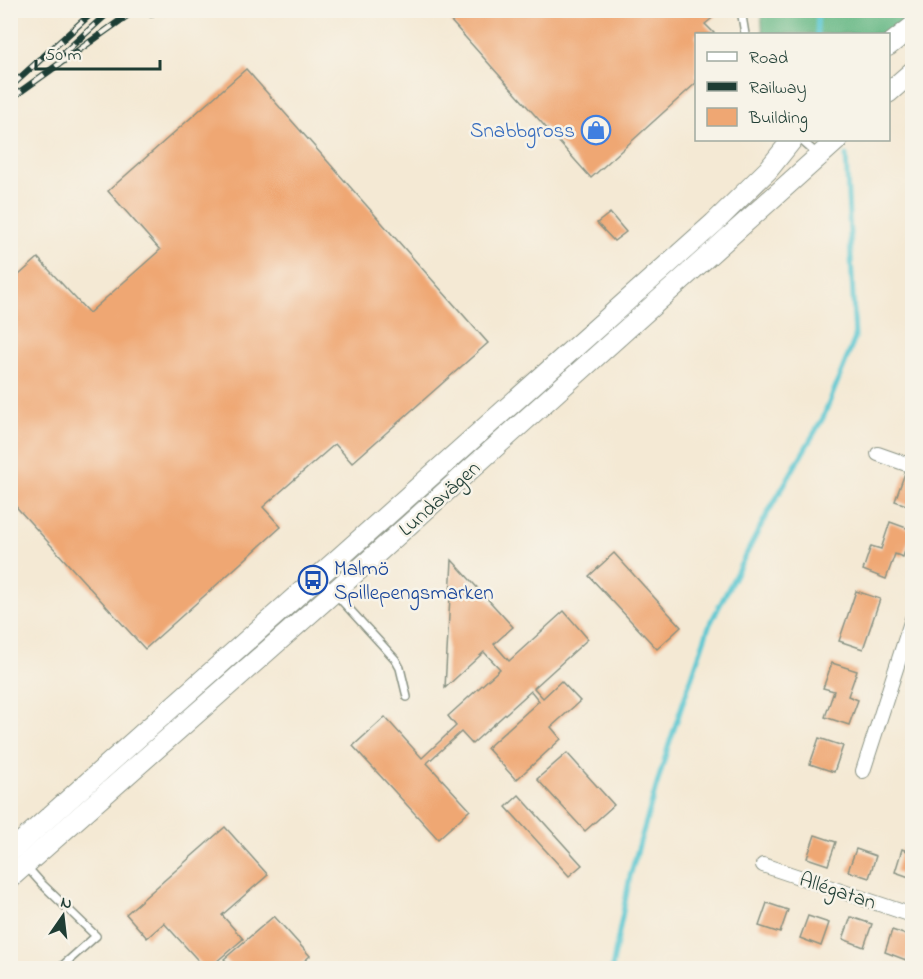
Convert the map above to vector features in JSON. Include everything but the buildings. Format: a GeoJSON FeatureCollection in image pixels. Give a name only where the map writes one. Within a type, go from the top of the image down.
{"type":"FeatureCollection","features":[{"type":"Feature","properties":{"kind":"main road"},"geometry":{"type":"LineString","coordinates":[[890,44],[912,27]]}},
{"type":"Feature","properties":{"kind":"main road"},"geometry":{"type":"LineString","coordinates":[[890,91],[912,72]]}},
{"type":"Feature","properties":{"kind":"main road","name":"Lundavägen"},"geometry":{"type":"LineString","coordinates":[[11,850],[714,223],[768,170],[791,141]]}},
{"type":"Feature","properties":{"kind":"main road","name":"Lundavägen"},"geometry":{"type":"LineString","coordinates":[[10,878],[334,592],[836,141]]}},
{"type":"Feature","properties":{"kind":"street"},"geometry":{"type":"LineString","coordinates":[[878,454],[912,466]]}},
{"type":"Feature","properties":{"kind":"street"},"geometry":{"type":"LineString","coordinates":[[863,771],[912,620]]}},
{"type":"Feature","properties":{"kind":"street"},"geometry":{"type":"LineString","coordinates":[[11,850],[26,865]]}},
{"type":"Feature","properties":{"kind":"street","name":"Allégatan"},"geometry":{"type":"LineString","coordinates":[[763,865],[912,915]]}},
{"type":"Feature","properties":{"kind":"lane"},"geometry":{"type":"LineString","coordinates":[[741,10],[745,33]]}},
{"type":"Feature","properties":{"kind":"lane"},"geometry":{"type":"LineString","coordinates":[[802,141],[819,156]]}},
{"type":"Feature","properties":{"kind":"lane"},"geometry":{"type":"LineString","coordinates":[[319,575],[395,660],[400,668],[407,697]]}},
{"type":"Feature","properties":{"kind":"lane"},"geometry":{"type":"LineString","coordinates":[[26,865],[42,884],[96,936],[60,969]]}},
{"type":"Feature","properties":{"kind":"green space"},"geometry":{"type":"Polygon","coordinates":[[[761,11],[912,11],[912,19],[890,33],[763,33],[761,11]]]}},
{"type":"Feature","properties":{"kind":"waterway"},"geometry":{"type":"LineString","coordinates":[[817,33],[818,10]]}},
{"type":"Feature","properties":{"kind":"waterway"},"geometry":{"type":"LineString","coordinates":[[612,968],[630,876],[668,747],[709,626],[766,516],[823,418],[855,338],[846,155]]}},
{"type":"Feature","properties":{"kind":"railway"},"geometry":{"type":"LineString","coordinates":[[10,87],[95,10]]}},
{"type":"Feature","properties":{"kind":"railway"},"geometry":{"type":"LineString","coordinates":[[64,53],[111,10]]}},
{"type":"Feature","properties":{"kind":"railway"},"geometry":{"type":"LineString","coordinates":[[10,99],[135,10]]}},
{"type":"Feature","properties":{"kind":"railway"},"geometry":{"type":"LineString","coordinates":[[151,14],[155,10]]}},
{"type":"Feature","properties":{"kind":"place","name":"Snabbgross"},"geometry":{"type":"Point","coordinates":[596,130]}},
{"type":"Feature","properties":{"kind":"place","name":"Malmö Spillepengsmarken"},"geometry":{"type":"Point","coordinates":[313,580]}}]}
